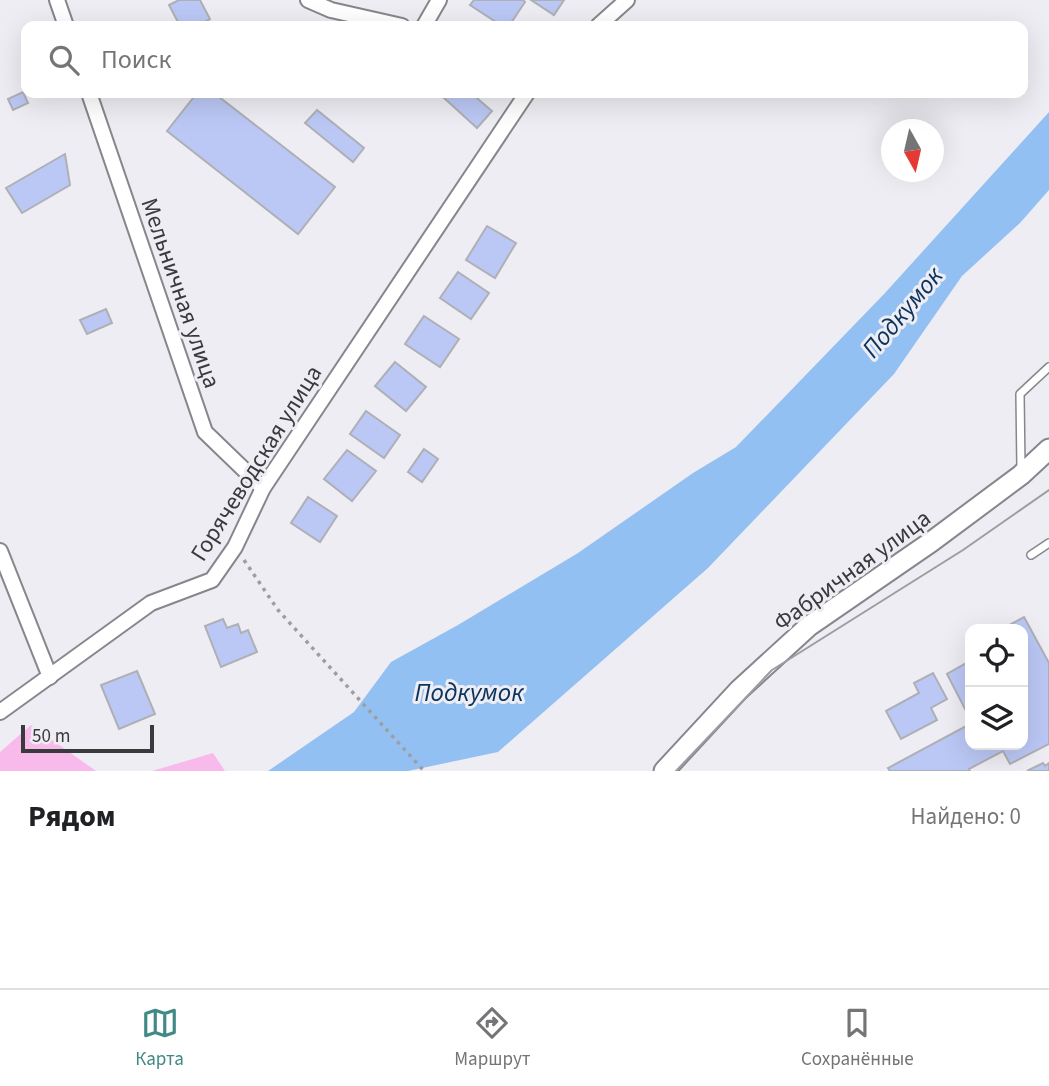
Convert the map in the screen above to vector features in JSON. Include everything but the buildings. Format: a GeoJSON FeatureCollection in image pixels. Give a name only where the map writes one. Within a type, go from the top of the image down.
{"type":"FeatureCollection","features":[{"type":"Feature","properties":{"kind":"main road","name":"Фабричная улица"},"geometry":{"type":"LineString","coordinates":[[664,771],[739,690],[809,625],[931,542],[1021,475],[1049,449]]}},
{"type":"Feature","properties":{"kind":"street"},"geometry":{"type":"LineString","coordinates":[[57,0],[64,21]]}},
{"type":"Feature","properties":{"kind":"street"},"geometry":{"type":"LineString","coordinates":[[308,0],[331,10],[379,21]]}},
{"type":"Feature","properties":{"kind":"street"},"geometry":{"type":"LineString","coordinates":[[428,21],[439,0]]}},
{"type":"Feature","properties":{"kind":"street"},"geometry":{"type":"LineString","coordinates":[[603,21],[626,0]]}},
{"type":"Feature","properties":{"kind":"street","name":"Мельничная улица"},"geometry":{"type":"LineString","coordinates":[[91,98],[205,432],[263,488]]}},
{"type":"Feature","properties":{"kind":"street","name":"Горячеводская улица"},"geometry":{"type":"LineString","coordinates":[[0,712],[152,603],[212,580],[235,547],[263,488],[524,98]]}},
{"type":"Feature","properties":{"kind":"street"},"geometry":{"type":"LineString","coordinates":[[0,551],[50,677]]}},
{"type":"Feature","properties":{"kind":"lane"},"geometry":{"type":"LineString","coordinates":[[1021,475],[1020,394],[1049,367]]}},
{"type":"Feature","properties":{"kind":"lane"},"geometry":{"type":"LineString","coordinates":[[1031,555],[1049,543]]}},
{"type":"Feature","properties":{"kind":"path"},"geometry":{"type":"LineString","coordinates":[[235,547],[278,610],[424,771]]}},
{"type":"Feature","properties":{"kind":"shaded area"},"geometry":{"type":"Polygon","coordinates":[[[31,725],[96,771],[0,771],[0,752],[31,725]]]}},
{"type":"Feature","properties":{"kind":"shaded area"},"geometry":{"type":"Polygon","coordinates":[[[213,753],[225,771],[152,771],[213,753]]]}},
{"type":"Feature","properties":{"kind":"water","name":"Подкумок"},"geometry":{"type":"Polygon","coordinates":[[[1049,112],[1049,190],[1020,223],[962,276],[894,374],[708,568],[498,752],[408,771],[268,771],[354,712],[391,662],[578,553],[693,473],[736,447],[885,293],[1049,112]]]}},
{"type":"Feature","properties":{"kind":"tram line"},"geometry":{"type":"LineString","coordinates":[[676,771],[772,670],[963,550],[1049,490]]}}]}
